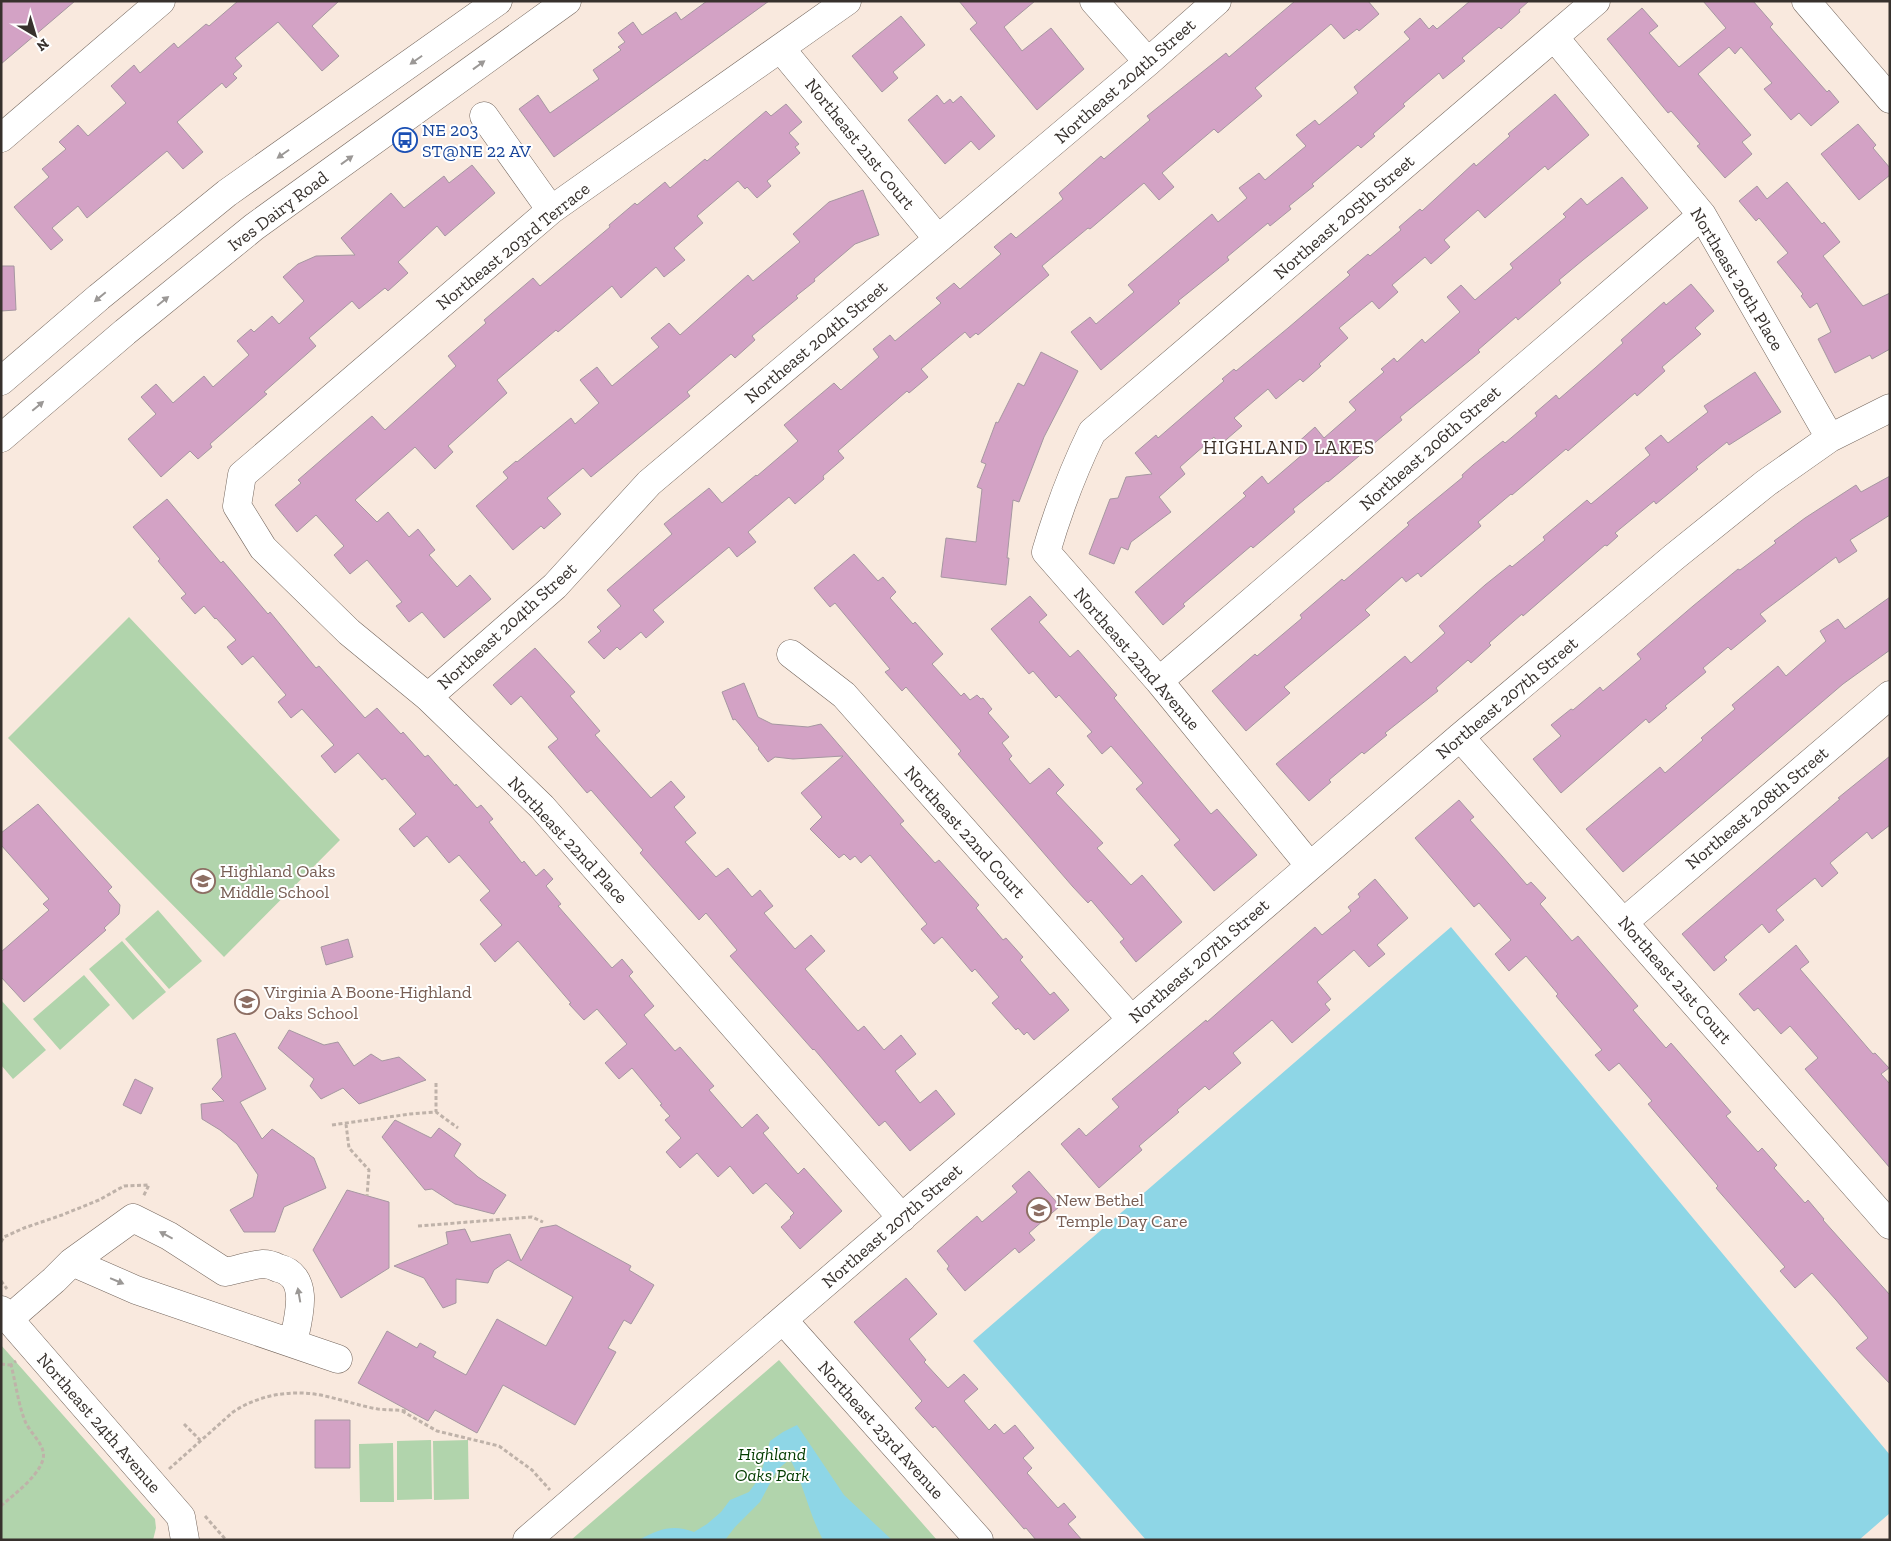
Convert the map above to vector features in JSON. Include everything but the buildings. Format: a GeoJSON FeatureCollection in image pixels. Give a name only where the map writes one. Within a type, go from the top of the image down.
{"type":"FeatureCollection","features":[{"type":"Feature","properties":{"kind":"street"},"geometry":{"type":"LineString","coordinates":[[1,138],[161,1]]}},
{"type":"Feature","properties":{"kind":"street"},"geometry":{"type":"LineString","coordinates":[[1,381],[99,297],[227,193],[498,1]]}},
{"type":"Feature","properties":{"kind":"street","name":"Ives Dairy Road"},"geometry":{"type":"LineString","coordinates":[[1,438],[125,332],[254,226],[567,1]]}},
{"type":"Feature","properties":{"kind":"street","name":"Northeast 203rd Terrace"},"geometry":{"type":"LineString","coordinates":[[242,475],[551,210],[782,49],[847,1]]}},
{"type":"Feature","properties":{"kind":"street"},"geometry":{"type":"LineString","coordinates":[[1094,1],[1148,62]]}},
{"type":"Feature","properties":{"kind":"street","name":"Northeast 204th Street"},"geometry":{"type":"LineString","coordinates":[[428,697],[555,586],[649,483],[1148,62],[1217,1]]}},
{"type":"Feature","properties":{"kind":"street","name":"Northeast 205th Street"},"geometry":{"type":"LineString","coordinates":[[1092,432],[1596,1]]}},
{"type":"Feature","properties":{"kind":"street"},"geometry":{"type":"LineString","coordinates":[[1806,1],[1890,99]]}},
{"type":"Feature","properties":{"kind":"street","name":"Northeast 20th Place"},"geometry":{"type":"LineString","coordinates":[[1554,37],[1702,215],[1830,438]]}},
{"type":"Feature","properties":{"kind":"street","name":"Northeast 21st Court"},"geometry":{"type":"LineString","coordinates":[[782,49],[938,239]]}},
{"type":"Feature","properties":{"kind":"street"},"geometry":{"type":"LineString","coordinates":[[484,116],[551,210]]}},
{"type":"Feature","properties":{"kind":"street","name":"Northeast 206th Street"},"geometry":{"type":"LineString","coordinates":[[1159,681],[1702,215]]}},
{"type":"Feature","properties":{"kind":"street","name":"Northeast 207th Street"},"geometry":{"type":"LineString","coordinates":[[527,1540],[1460,737],[1674,557],[1766,483],[1830,438],[1890,408]]}},
{"type":"Feature","properties":{"kind":"street","name":"Northeast 22nd Avenue"},"geometry":{"type":"LineString","coordinates":[[1092,432],[1075,466],[1046,552],[1159,681],[1310,866]]}},
{"type":"Feature","properties":{"kind":"street","name":"Northeast 22nd Place"},"geometry":{"type":"LineString","coordinates":[[242,475],[238,506],[263,548],[349,632],[428,697],[542,807],[902,1218]]}},
{"type":"Feature","properties":{"kind":"street","name":"Northeast 22nd Court"},"geometry":{"type":"LineString","coordinates":[[791,654],[844,695],[1131,1019]]}},
{"type":"Feature","properties":{"kind":"street","name":"Northeast 208th Street"},"geometry":{"type":"LineString","coordinates":[[1624,922],[1890,695]]}},
{"type":"Feature","properties":{"kind":"street","name":"Northeast 21st Court"},"geometry":{"type":"LineString","coordinates":[[1460,737],[1890,1225]]}},
{"type":"Feature","properties":{"kind":"street"},"geometry":{"type":"LineString","coordinates":[[5,1315],[42,1291],[72,1262],[133,1218],[169,1236],[225,1272],[264,1264],[291,1273],[300,1290],[301,1306],[292,1343]]}},
{"type":"Feature","properties":{"kind":"street"},"geometry":{"type":"LineString","coordinates":[[72,1262],[136,1290],[259,1334],[338,1359]]}},
{"type":"Feature","properties":{"kind":"street","name":"Northeast 24th Avenue"},"geometry":{"type":"LineString","coordinates":[[5,1315],[181,1516],[185,1540]]}},
{"type":"Feature","properties":{"kind":"street","name":"Northeast 23rd Avenue"},"geometry":{"type":"LineString","coordinates":[[783,1320],[979,1540]]}},
{"type":"Feature","properties":{"kind":"path"},"geometry":{"type":"LineString","coordinates":[[436,1083],[436,1112]]}},
{"type":"Feature","properties":{"kind":"path"},"geometry":{"type":"LineString","coordinates":[[332,1125],[436,1112],[458,1128]]}},
{"type":"Feature","properties":{"kind":"path"},"geometry":{"type":"LineString","coordinates":[[346,1124],[349,1148],[369,1170],[368,1196]]}},
{"type":"Feature","properties":{"kind":"path"},"geometry":{"type":"LineString","coordinates":[[1,1242],[4,1237],[99,1200],[124,1186],[149,1185],[133,1218]]}},
{"type":"Feature","properties":{"kind":"path"},"geometry":{"type":"LineString","coordinates":[[418,1226],[532,1217],[543,1222]]}},
{"type":"Feature","properties":{"kind":"path"},"geometry":{"type":"LineString","coordinates":[[1,1364],[11,1365],[32,1346]]}},
{"type":"Feature","properties":{"kind":"path"},"geometry":{"type":"LineString","coordinates":[[1,1506],[31,1478],[39,1469],[44,1459],[42,1448],[26,1422],[11,1365]]}},
{"type":"Feature","properties":{"kind":"path"},"geometry":{"type":"LineString","coordinates":[[167,1471],[200,1440],[244,1404],[283,1394],[300,1393],[323,1396],[376,1408],[408,1411]]}},
{"type":"Feature","properties":{"kind":"path"},"geometry":{"type":"LineString","coordinates":[[401,1410],[437,1431],[499,1446],[532,1470],[565,1507]]}},
{"type":"Feature","properties":{"kind":"path"},"geometry":{"type":"LineString","coordinates":[[184,1424],[200,1440]]}},
{"type":"Feature","properties":{"kind":"green space"},"geometry":{"type":"Polygon","coordinates":[[[129,617],[340,840],[224,957],[8,738],[129,617]]]}},
{"type":"Feature","properties":{"kind":"green space"},"geometry":{"type":"Polygon","coordinates":[[[158,910],[202,961],[169,989],[125,939],[158,910]]]}},
{"type":"Feature","properties":{"kind":"green space"},"geometry":{"type":"Polygon","coordinates":[[[122,941],[166,992],[133,1020],[89,969],[122,941]]]}},
{"type":"Feature","properties":{"kind":"green space"},"geometry":{"type":"Polygon","coordinates":[[[84,975],[110,1005],[60,1050],[33,1019],[84,975]]]}},
{"type":"Feature","properties":{"kind":"green space"},"geometry":{"type":"Polygon","coordinates":[[[1,1000],[46,1050],[13,1079],[1,1065],[1,1000]]]}},
{"type":"Feature","properties":{"kind":"green space"},"geometry":{"type":"Polygon","coordinates":[[[1,1345],[155,1519],[156,1528],[153,1540],[1,1540],[1,1345]]]}},
{"type":"Feature","properties":{"kind":"green space","name":"Highland Oaks Park"},"geometry":{"type":"Polygon","coordinates":[[[779,1360],[937,1540],[571,1540],[779,1360]]]}},
{"type":"Feature","properties":{"kind":"green space"},"geometry":{"type":"Polygon","coordinates":[[[431,1440],[432,1499],[397,1500],[397,1441],[431,1440]]]}},
{"type":"Feature","properties":{"kind":"green space"},"geometry":{"type":"Polygon","coordinates":[[[468,1440],[469,1499],[434,1500],[433,1441],[468,1440]]]}},
{"type":"Feature","properties":{"kind":"green space"},"geometry":{"type":"Polygon","coordinates":[[[393,1443],[394,1502],[360,1502],[359,1444],[393,1443]]]}},
{"type":"Feature","properties":{"kind":"water"},"geometry":{"type":"Polygon","coordinates":[[[1451,927],[1890,1455],[1890,1513],[1859,1540],[1146,1540],[973,1341],[1451,927]]]}},
{"type":"Feature","properties":{"kind":"water"},"geometry":{"type":"Polygon","coordinates":[[[797,1425],[844,1495],[892,1540],[823,1540],[790,1459],[777,1470],[760,1502],[725,1540],[639,1540],[666,1529],[679,1528],[694,1532],[707,1524],[721,1512],[730,1500],[749,1492],[760,1477],[770,1441],[797,1425]]]}},
{"type":"Feature","properties":{"kind":"place","name":"NE 203 ST@NE 22 AV"},"geometry":{"type":"Point","coordinates":[405,140]}},
{"type":"Feature","properties":{"kind":"place","name":"Highland Oaks Middle School"},"geometry":{"type":"Point","coordinates":[203,881]}},
{"type":"Feature","properties":{"kind":"place","name":"Virginia A Boone-Highland Oaks School"},"geometry":{"type":"Point","coordinates":[247,1002]}},
{"type":"Feature","properties":{"kind":"place","name":"New Bethel Temple Day Care"},"geometry":{"type":"Point","coordinates":[1039,1210]}},
{"type":"Feature","properties":{"kind":"district","name":"HIGHLAND LAKES"},"geometry":{"type":"Point","coordinates":[1289,447]}}]}
